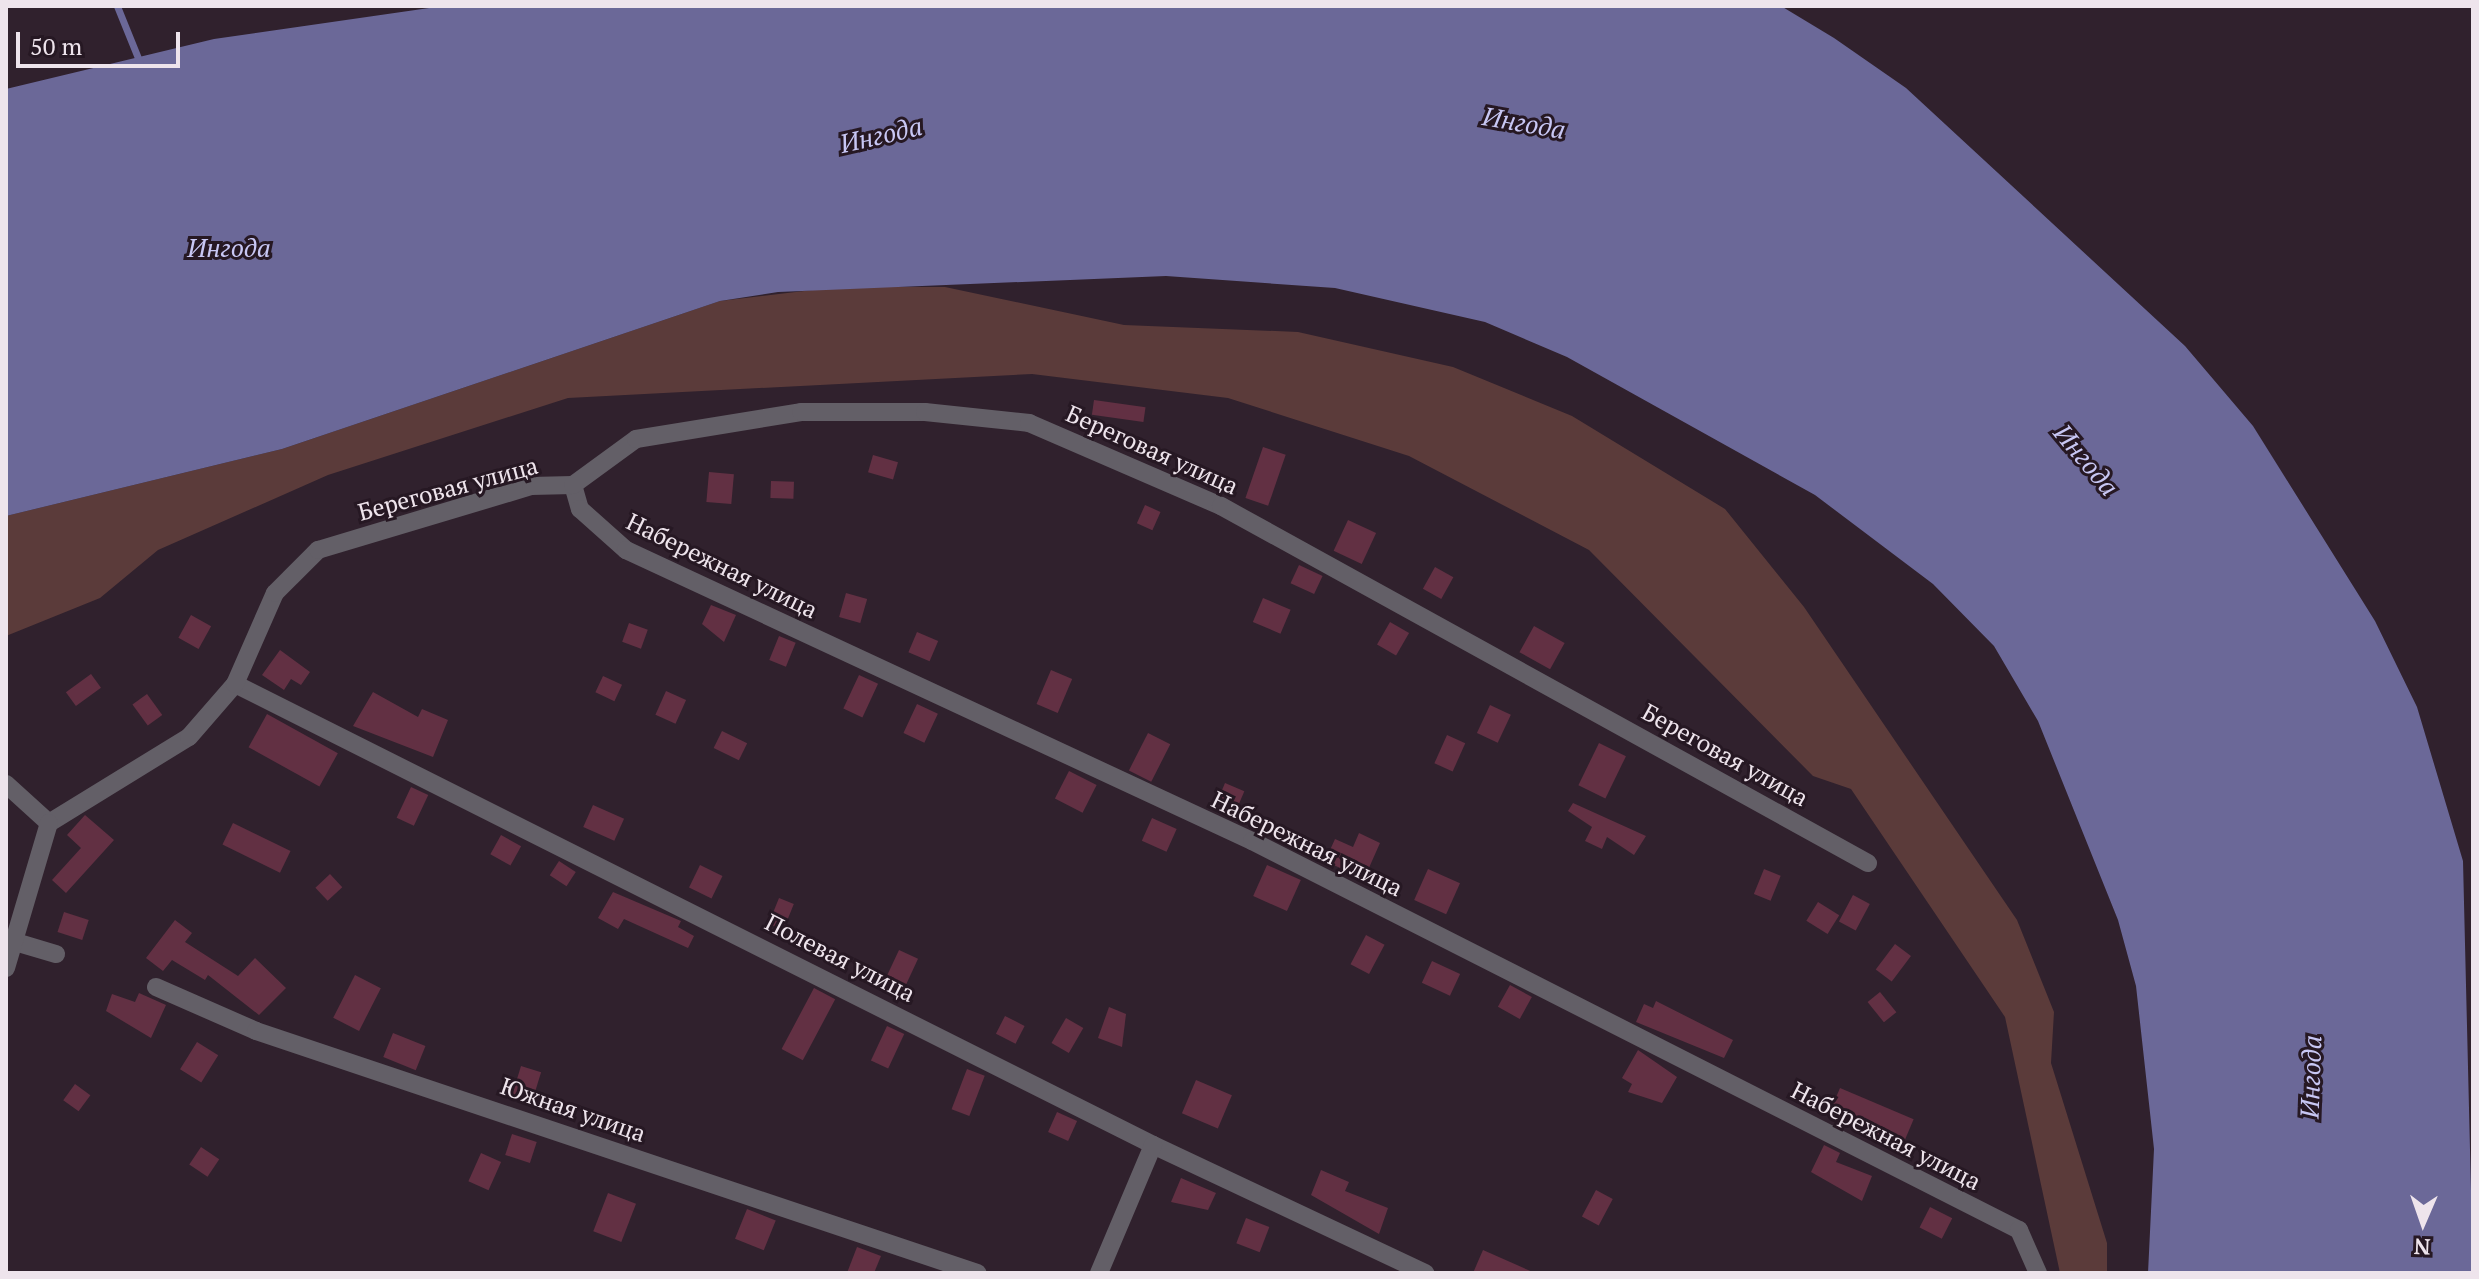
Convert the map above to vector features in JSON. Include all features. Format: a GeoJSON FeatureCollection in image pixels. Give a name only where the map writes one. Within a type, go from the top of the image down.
{"type":"FeatureCollection","features":[{"type":"Feature","properties":{"kind":"street","name":"Береговая улица"},"geometry":{"type":"LineString","coordinates":[[49,823],[189,737],[235,684],[275,593],[318,550],[531,486],[573,485],[636,439],[801,412],[925,412],[1029,423],[1074,438],[1312,553],[1868,863]]}},
{"type":"Feature","properties":{"kind":"street","name":"Набережная улица"},"geometry":{"type":"LineString","coordinates":[[573,485],[580,509],[626,550],[1252,841],[2019,1230],[2031,1245],[2038,1273]]}},
{"type":"Feature","properties":{"kind":"street","name":"Полевая улица"},"geometry":{"type":"LineString","coordinates":[[235,684],[1153,1145],[1425,1273]]}},
{"type":"Feature","properties":{"kind":"street"},"geometry":{"type":"LineString","coordinates":[[6,784],[49,823],[6,968]]}},
{"type":"Feature","properties":{"kind":"street"},"geometry":{"type":"LineString","coordinates":[[12,941],[56,954]]}},
{"type":"Feature","properties":{"kind":"street","name":"Южная улица"},"geometry":{"type":"LineString","coordinates":[[156,987],[256,1031],[977,1273]]}},
{"type":"Feature","properties":{"kind":"street"},"geometry":{"type":"LineString","coordinates":[[1099,1273],[1153,1145]]}},
{"type":"Feature","properties":{"kind":"shaded area"},"geometry":{"type":"Polygon","coordinates":[[[838,287],[945,287],[1124,325],[1298,332],[1453,367],[1572,416],[1725,509],[1804,607],[2017,920],[2054,1012],[2051,1063],[2107,1243],[2107,1273],[2060,1273],[2005,1017],[1851,789],[1813,776],[1589,550],[1409,456],[1228,398],[1032,374],[568,398],[328,475],[158,550],[100,598],[6,636],[6,516],[282,449],[720,301],[838,287]]]}},
{"type":"Feature","properties":{"kind":"water","name":"Ингода"},"geometry":{"type":"Polygon","coordinates":[[[443,6],[1781,6],[1834,38],[1906,88],[2185,346],[2253,426],[2375,621],[2417,707],[2463,861],[2473,1273],[2148,1273],[2154,1149],[2136,986],[2118,920],[2038,721],[1994,646],[1933,584],[1815,495],[1567,357],[1485,322],[1335,288],[1166,276],[778,292],[720,301],[282,449],[6,516],[6,89],[214,39],[443,6]]]}},
{"type":"Feature","properties":{"kind":"building"},"geometry":{"type":"Polygon","coordinates":[[[1094,400],[1145,407],[1143,422],[1092,415],[1094,400]]]}},
{"type":"Feature","properties":{"kind":"building"},"geometry":{"type":"Polygon","coordinates":[[[1263,447],[1286,455],[1268,506],[1245,498],[1263,447]]]}},
{"type":"Feature","properties":{"kind":"building"},"geometry":{"type":"Polygon","coordinates":[[[873,455],[898,462],[893,479],[868,472],[873,455]]]}},
{"type":"Feature","properties":{"kind":"building"},"geometry":{"type":"Polygon","coordinates":[[[709,472],[734,474],[731,504],[706,502],[709,472]]]}},
{"type":"Feature","properties":{"kind":"building"},"geometry":{"type":"Polygon","coordinates":[[[771,481],[794,482],[793,499],[770,498],[771,481]]]}},
{"type":"Feature","properties":{"kind":"building"},"geometry":{"type":"Polygon","coordinates":[[[1145,505],[1161,512],[1152,530],[1137,523],[1145,505]]]}},
{"type":"Feature","properties":{"kind":"building"},"geometry":{"type":"Polygon","coordinates":[[[1348,520],[1376,533],[1362,564],[1334,551],[1348,520]]]}},
{"type":"Feature","properties":{"kind":"building"},"geometry":{"type":"Polygon","coordinates":[[[1299,565],[1323,576],[1314,594],[1291,583],[1299,565]]]}},
{"type":"Feature","properties":{"kind":"building"},"geometry":{"type":"Polygon","coordinates":[[[1435,567],[1453,577],[1441,599],[1423,589],[1435,567]]]}},
{"type":"Feature","properties":{"kind":"building"},"geometry":{"type":"Polygon","coordinates":[[[846,593],[867,599],[860,623],[839,617],[846,593]]]}},
{"type":"Feature","properties":{"kind":"building"},"geometry":{"type":"Polygon","coordinates":[[[1263,598],[1291,610],[1280,634],[1253,622],[1263,598]]]}},
{"type":"Feature","properties":{"kind":"building"},"geometry":{"type":"Polygon","coordinates":[[[711,605],[736,615],[724,642],[702,624],[711,605]]]}},
{"type":"Feature","properties":{"kind":"building"},"geometry":{"type":"Polygon","coordinates":[[[191,615],[211,626],[199,649],[178,638],[191,615]]]}},
{"type":"Feature","properties":{"kind":"building"},"geometry":{"type":"Polygon","coordinates":[[[1390,622],[1409,633],[1396,656],[1377,645],[1390,622]]]}},
{"type":"Feature","properties":{"kind":"building"},"geometry":{"type":"Polygon","coordinates":[[[629,623],[648,630],[641,649],[622,642],[629,623]]]}},
{"type":"Feature","properties":{"kind":"building"},"geometry":{"type":"Polygon","coordinates":[[[1534,626],[1565,643],[1550,669],[1519,652],[1534,626]]]}},
{"type":"Feature","properties":{"kind":"building"},"geometry":{"type":"Polygon","coordinates":[[[917,632],[938,641],[930,661],[908,652],[917,632]]]}},
{"type":"Feature","properties":{"kind":"building"},"geometry":{"type":"Polygon","coordinates":[[[779,636],[796,643],[786,667],[769,660],[779,636]]]}},
{"type":"Feature","properties":{"kind":"building"},"geometry":{"type":"Polygon","coordinates":[[[280,650],[310,672],[301,685],[291,679],[284,690],[262,675],[280,650]]]}},
{"type":"Feature","properties":{"kind":"building"},"geometry":{"type":"Polygon","coordinates":[[[1051,670],[1072,679],[1058,713],[1037,704],[1051,670]]]}},
{"type":"Feature","properties":{"kind":"building"},"geometry":{"type":"Polygon","coordinates":[[[91,674],[101,688],[76,706],[66,692],[91,674]]]}},
{"type":"Feature","properties":{"kind":"building"},"geometry":{"type":"Polygon","coordinates":[[[859,675],[878,684],[862,717],[843,709],[859,675]]]}},
{"type":"Feature","properties":{"kind":"building"},"geometry":{"type":"Polygon","coordinates":[[[603,676],[622,685],[614,701],[595,692],[603,676]]]}},
{"type":"Feature","properties":{"kind":"building"},"geometry":{"type":"Polygon","coordinates":[[[666,691],[686,700],[676,724],[655,715],[666,691]]]}},
{"type":"Feature","properties":{"kind":"building"},"geometry":{"type":"Polygon","coordinates":[[[373,692],[418,717],[422,709],[448,720],[433,757],[353,726],[373,692]]]}},
{"type":"Feature","properties":{"kind":"building"},"geometry":{"type":"Polygon","coordinates":[[[147,694],[162,715],[148,726],[132,705],[147,694]]]}},
{"type":"Feature","properties":{"kind":"building"},"geometry":{"type":"Polygon","coordinates":[[[917,704],[938,714],[924,743],[903,733],[917,704]]]}},
{"type":"Feature","properties":{"kind":"building"},"geometry":{"type":"Polygon","coordinates":[[[1490,705],[1511,715],[1498,743],[1477,733],[1490,705]]]}},
{"type":"Feature","properties":{"kind":"building"},"geometry":{"type":"Polygon","coordinates":[[[267,714],[338,753],[319,787],[249,747],[267,714]]]}},
{"type":"Feature","properties":{"kind":"building"},"geometry":{"type":"Polygon","coordinates":[[[722,731],[747,743],[739,760],[714,748],[722,731]]]}},
{"type":"Feature","properties":{"kind":"building"},"geometry":{"type":"Polygon","coordinates":[[[1148,733],[1170,744],[1151,782],[1129,770],[1148,733]]]}},
{"type":"Feature","properties":{"kind":"building"},"geometry":{"type":"Polygon","coordinates":[[[1447,735],[1465,743],[1453,771],[1434,763],[1447,735]]]}},
{"type":"Feature","properties":{"kind":"building"},"geometry":{"type":"Polygon","coordinates":[[[1599,743],[1626,756],[1605,798],[1578,785],[1599,743]]]}},
{"type":"Feature","properties":{"kind":"building"},"geometry":{"type":"Polygon","coordinates":[[[1069,771],[1097,785],[1083,813],[1055,799],[1069,771]]]}},
{"type":"Feature","properties":{"kind":"building"},"geometry":{"type":"Polygon","coordinates":[[[1225,783],[1244,791],[1236,811],[1217,802],[1225,783]]]}},
{"type":"Feature","properties":{"kind":"building"},"geometry":{"type":"Polygon","coordinates":[[[411,787],[428,795],[414,826],[397,818],[411,787]]]}},
{"type":"Feature","properties":{"kind":"building"},"geometry":{"type":"Polygon","coordinates":[[[1573,803],[1646,836],[1634,855],[1607,837],[1602,849],[1585,841],[1592,827],[1568,811],[1573,803]]]}},
{"type":"Feature","properties":{"kind":"building"},"geometry":{"type":"Polygon","coordinates":[[[593,805],[624,819],[614,841],[583,827],[593,805]]]}},
{"type":"Feature","properties":{"kind":"building"},"geometry":{"type":"Polygon","coordinates":[[[85,815],[114,840],[66,893],[52,880],[81,848],[67,835],[85,815]]]}},
{"type":"Feature","properties":{"kind":"building"},"geometry":{"type":"Polygon","coordinates":[[[1152,818],[1177,829],[1166,852],[1142,841],[1152,818]]]}},
{"type":"Feature","properties":{"kind":"building"},"geometry":{"type":"Polygon","coordinates":[[[233,823],[291,851],[280,873],[222,845],[233,823]]]}},
{"type":"Feature","properties":{"kind":"building"},"geometry":{"type":"Polygon","coordinates":[[[1359,833],[1380,843],[1364,879],[1325,861],[1335,839],[1353,847],[1359,833]]]}},
{"type":"Feature","properties":{"kind":"building"},"geometry":{"type":"Polygon","coordinates":[[[501,835],[521,846],[510,865],[490,854],[501,835]]]}},
{"type":"Feature","properties":{"kind":"building"},"geometry":{"type":"Polygon","coordinates":[[[559,861],[576,872],[567,886],[550,875],[559,861]]]}},
{"type":"Feature","properties":{"kind":"building"},"geometry":{"type":"Polygon","coordinates":[[[700,865],[722,876],[712,898],[689,887],[700,865]]]}},
{"type":"Feature","properties":{"kind":"building"},"geometry":{"type":"Polygon","coordinates":[[[1267,865],[1301,880],[1287,911],[1253,896],[1267,865]]]}},
{"type":"Feature","properties":{"kind":"building"},"geometry":{"type":"Polygon","coordinates":[[[1428,869],[1460,883],[1446,914],[1414,900],[1428,869]]]}},
{"type":"Feature","properties":{"kind":"building"},"geometry":{"type":"Polygon","coordinates":[[[1764,869],[1781,876],[1771,901],[1754,894],[1764,869]]]}},
{"type":"Feature","properties":{"kind":"building"},"geometry":{"type":"Polygon","coordinates":[[[330,874],[342,887],[328,901],[315,888],[330,874]]]}},
{"type":"Feature","properties":{"kind":"building"},"geometry":{"type":"Polygon","coordinates":[[[613,892],[681,921],[678,927],[694,936],[688,948],[624,919],[618,929],[598,918],[613,892]]]}},
{"type":"Feature","properties":{"kind":"building"},"geometry":{"type":"Polygon","coordinates":[[[1853,895],[1870,904],[1856,930],[1839,921],[1853,895]]]}},
{"type":"Feature","properties":{"kind":"building"},"geometry":{"type":"Polygon","coordinates":[[[779,898],[794,904],[783,930],[769,924],[779,898]]]}},
{"type":"Feature","properties":{"kind":"building"},"geometry":{"type":"Polygon","coordinates":[[[1818,902],[1839,915],[1828,934],[1806,921],[1818,902]]]}},
{"type":"Feature","properties":{"kind":"building"},"geometry":{"type":"Polygon","coordinates":[[[64,912],[89,920],[82,940],[58,932],[64,912]]]}},
{"type":"Feature","properties":{"kind":"building"},"geometry":{"type":"Polygon","coordinates":[[[175,920],[192,933],[185,942],[238,976],[255,958],[286,988],[259,1015],[208,975],[205,980],[172,960],[163,971],[146,958],[175,920]]]}},
{"type":"Feature","properties":{"kind":"building"},"geometry":{"type":"Polygon","coordinates":[[[1366,935],[1385,945],[1369,974],[1351,964],[1366,935]]]}},
{"type":"Feature","properties":{"kind":"building"},"geometry":{"type":"Polygon","coordinates":[[[1895,944],[1911,956],[1892,982],[1876,970],[1895,944]]]}},
{"type":"Feature","properties":{"kind":"building"},"geometry":{"type":"Polygon","coordinates":[[[899,950],[918,959],[904,990],[885,981],[899,950]]]}},
{"type":"Feature","properties":{"kind":"building"},"geometry":{"type":"Polygon","coordinates":[[[1432,961],[1460,974],[1450,996],[1422,983],[1432,961]]]}},
{"type":"Feature","properties":{"kind":"building"},"geometry":{"type":"Polygon","coordinates":[[[355,975],[381,988],[359,1031],[333,1018],[355,975]]]}},
{"type":"Feature","properties":{"kind":"building"},"geometry":{"type":"Polygon","coordinates":[[[1510,985],[1532,997],[1520,1019],[1498,1007],[1510,985]]]}},
{"type":"Feature","properties":{"kind":"building"},"geometry":{"type":"Polygon","coordinates":[[[814,988],[835,999],[803,1060],[782,1049],[814,988]]]}},
{"type":"Feature","properties":{"kind":"building"},"geometry":{"type":"Polygon","coordinates":[[[1880,992],[1896,1012],[1884,1022],[1868,1002],[1880,992]]]}},
{"type":"Feature","properties":{"kind":"building"},"geometry":{"type":"Polygon","coordinates":[[[139,993],[166,1005],[151,1038],[106,1011],[112,994],[135,1002],[139,993]]]}},
{"type":"Feature","properties":{"kind":"building"},"geometry":{"type":"Polygon","coordinates":[[[1656,1001],[1733,1040],[1724,1058],[1636,1022],[1644,1004],[1653,1008],[1656,1001]]]}},
{"type":"Feature","properties":{"kind":"building"},"geometry":{"type":"Polygon","coordinates":[[[1109,1007],[1126,1014],[1122,1047],[1098,1038],[1109,1007]]]}},
{"type":"Feature","properties":{"kind":"building"},"geometry":{"type":"Polygon","coordinates":[[[1005,1016],[1025,1026],[1016,1044],[996,1034],[1005,1016]]]}},
{"type":"Feature","properties":{"kind":"building"},"geometry":{"type":"Polygon","coordinates":[[[1066,1018],[1083,1028],[1069,1053],[1052,1043],[1066,1018]]]}},
{"type":"Feature","properties":{"kind":"building"},"geometry":{"type":"Polygon","coordinates":[[[887,1026],[904,1034],[888,1068],[871,1060],[887,1026]]]}},
{"type":"Feature","properties":{"kind":"building"},"geometry":{"type":"Polygon","coordinates":[[[393,1033],[425,1046],[416,1070],[383,1057],[393,1033]]]}},
{"type":"Feature","properties":{"kind":"building"},"geometry":{"type":"Polygon","coordinates":[[[197,1042],[218,1055],[201,1082],[180,1069],[197,1042]]]}},
{"type":"Feature","properties":{"kind":"building"},"geometry":{"type":"Polygon","coordinates":[[[1638,1050],[1677,1077],[1662,1103],[1628,1092],[1632,1084],[1622,1078],[1638,1050]]]}},
{"type":"Feature","properties":{"kind":"building"},"geometry":{"type":"Polygon","coordinates":[[[521,1066],[541,1072],[532,1102],[512,1096],[521,1066]]]}},
{"type":"Feature","properties":{"kind":"building"},"geometry":{"type":"Polygon","coordinates":[[[967,1069],[985,1076],[969,1116],[952,1109],[967,1069]]]}},
{"type":"Feature","properties":{"kind":"building"},"geometry":{"type":"Polygon","coordinates":[[[1196,1080],[1232,1095],[1218,1128],[1182,1113],[1196,1080]]]}},
{"type":"Feature","properties":{"kind":"building"},"geometry":{"type":"Polygon","coordinates":[[[75,1084],[90,1095],[79,1111],[63,1100],[75,1084]]]}},
{"type":"Feature","properties":{"kind":"building"},"geometry":{"type":"Polygon","coordinates":[[[1840,1088],[1914,1119],[1902,1148],[1828,1117],[1840,1088]]]}},
{"type":"Feature","properties":{"kind":"building"},"geometry":{"type":"Polygon","coordinates":[[[1057,1112],[1077,1121],[1068,1141],[1048,1132],[1057,1112]]]}},
{"type":"Feature","properties":{"kind":"building"},"geometry":{"type":"Polygon","coordinates":[[[512,1134],[537,1142],[530,1163],[505,1155],[512,1134]]]}},
{"type":"Feature","properties":{"kind":"building"},"geometry":{"type":"Polygon","coordinates":[[[1824,1145],[1840,1153],[1836,1162],[1872,1176],[1862,1201],[1811,1172],[1824,1145]]]}},
{"type":"Feature","properties":{"kind":"building"},"geometry":{"type":"Polygon","coordinates":[[[201,1147],[219,1159],[207,1177],[189,1164],[201,1147]]]}},
{"type":"Feature","properties":{"kind":"building"},"geometry":{"type":"Polygon","coordinates":[[[481,1153],[501,1162],[488,1190],[468,1181],[481,1153]]]}},
{"type":"Feature","properties":{"kind":"building"},"geometry":{"type":"Polygon","coordinates":[[[1321,1170],[1349,1182],[1345,1191],[1388,1208],[1379,1234],[1311,1195],[1321,1170]]]}},
{"type":"Feature","properties":{"kind":"building"},"geometry":{"type":"Polygon","coordinates":[[[1181,1178],[1216,1193],[1208,1210],[1171,1202],[1181,1178]]]}},
{"type":"Feature","properties":{"kind":"building"},"geometry":{"type":"Polygon","coordinates":[[[1596,1190],[1613,1199],[1599,1225],[1582,1216],[1596,1190]]]}},
{"type":"Feature","properties":{"kind":"building"},"geometry":{"type":"Polygon","coordinates":[[[608,1193],[636,1204],[621,1242],[593,1231],[608,1193]]]}},
{"type":"Feature","properties":{"kind":"building"},"geometry":{"type":"Polygon","coordinates":[[[1930,1207],[1952,1218],[1942,1239],[1920,1227],[1930,1207]]]}},
{"type":"Feature","properties":{"kind":"building"},"geometry":{"type":"Polygon","coordinates":[[[747,1209],[776,1221],[764,1250],[735,1239],[747,1209]]]}},
{"type":"Feature","properties":{"kind":"building"},"geometry":{"type":"Polygon","coordinates":[[[1246,1218],[1269,1227],[1260,1252],[1236,1243],[1246,1218]]]}},
{"type":"Feature","properties":{"kind":"building"},"geometry":{"type":"Polygon","coordinates":[[[857,1247],[881,1256],[874,1273],[847,1273],[857,1247]]]}},
{"type":"Feature","properties":{"kind":"building"},"geometry":{"type":"Polygon","coordinates":[[[1483,1250],[1535,1273],[1473,1273],[1483,1250]]]}},
{"type":"Feature","properties":{"kind":"waterway"},"geometry":{"type":"LineString","coordinates":[[117,6],[140,63]]}}]}
